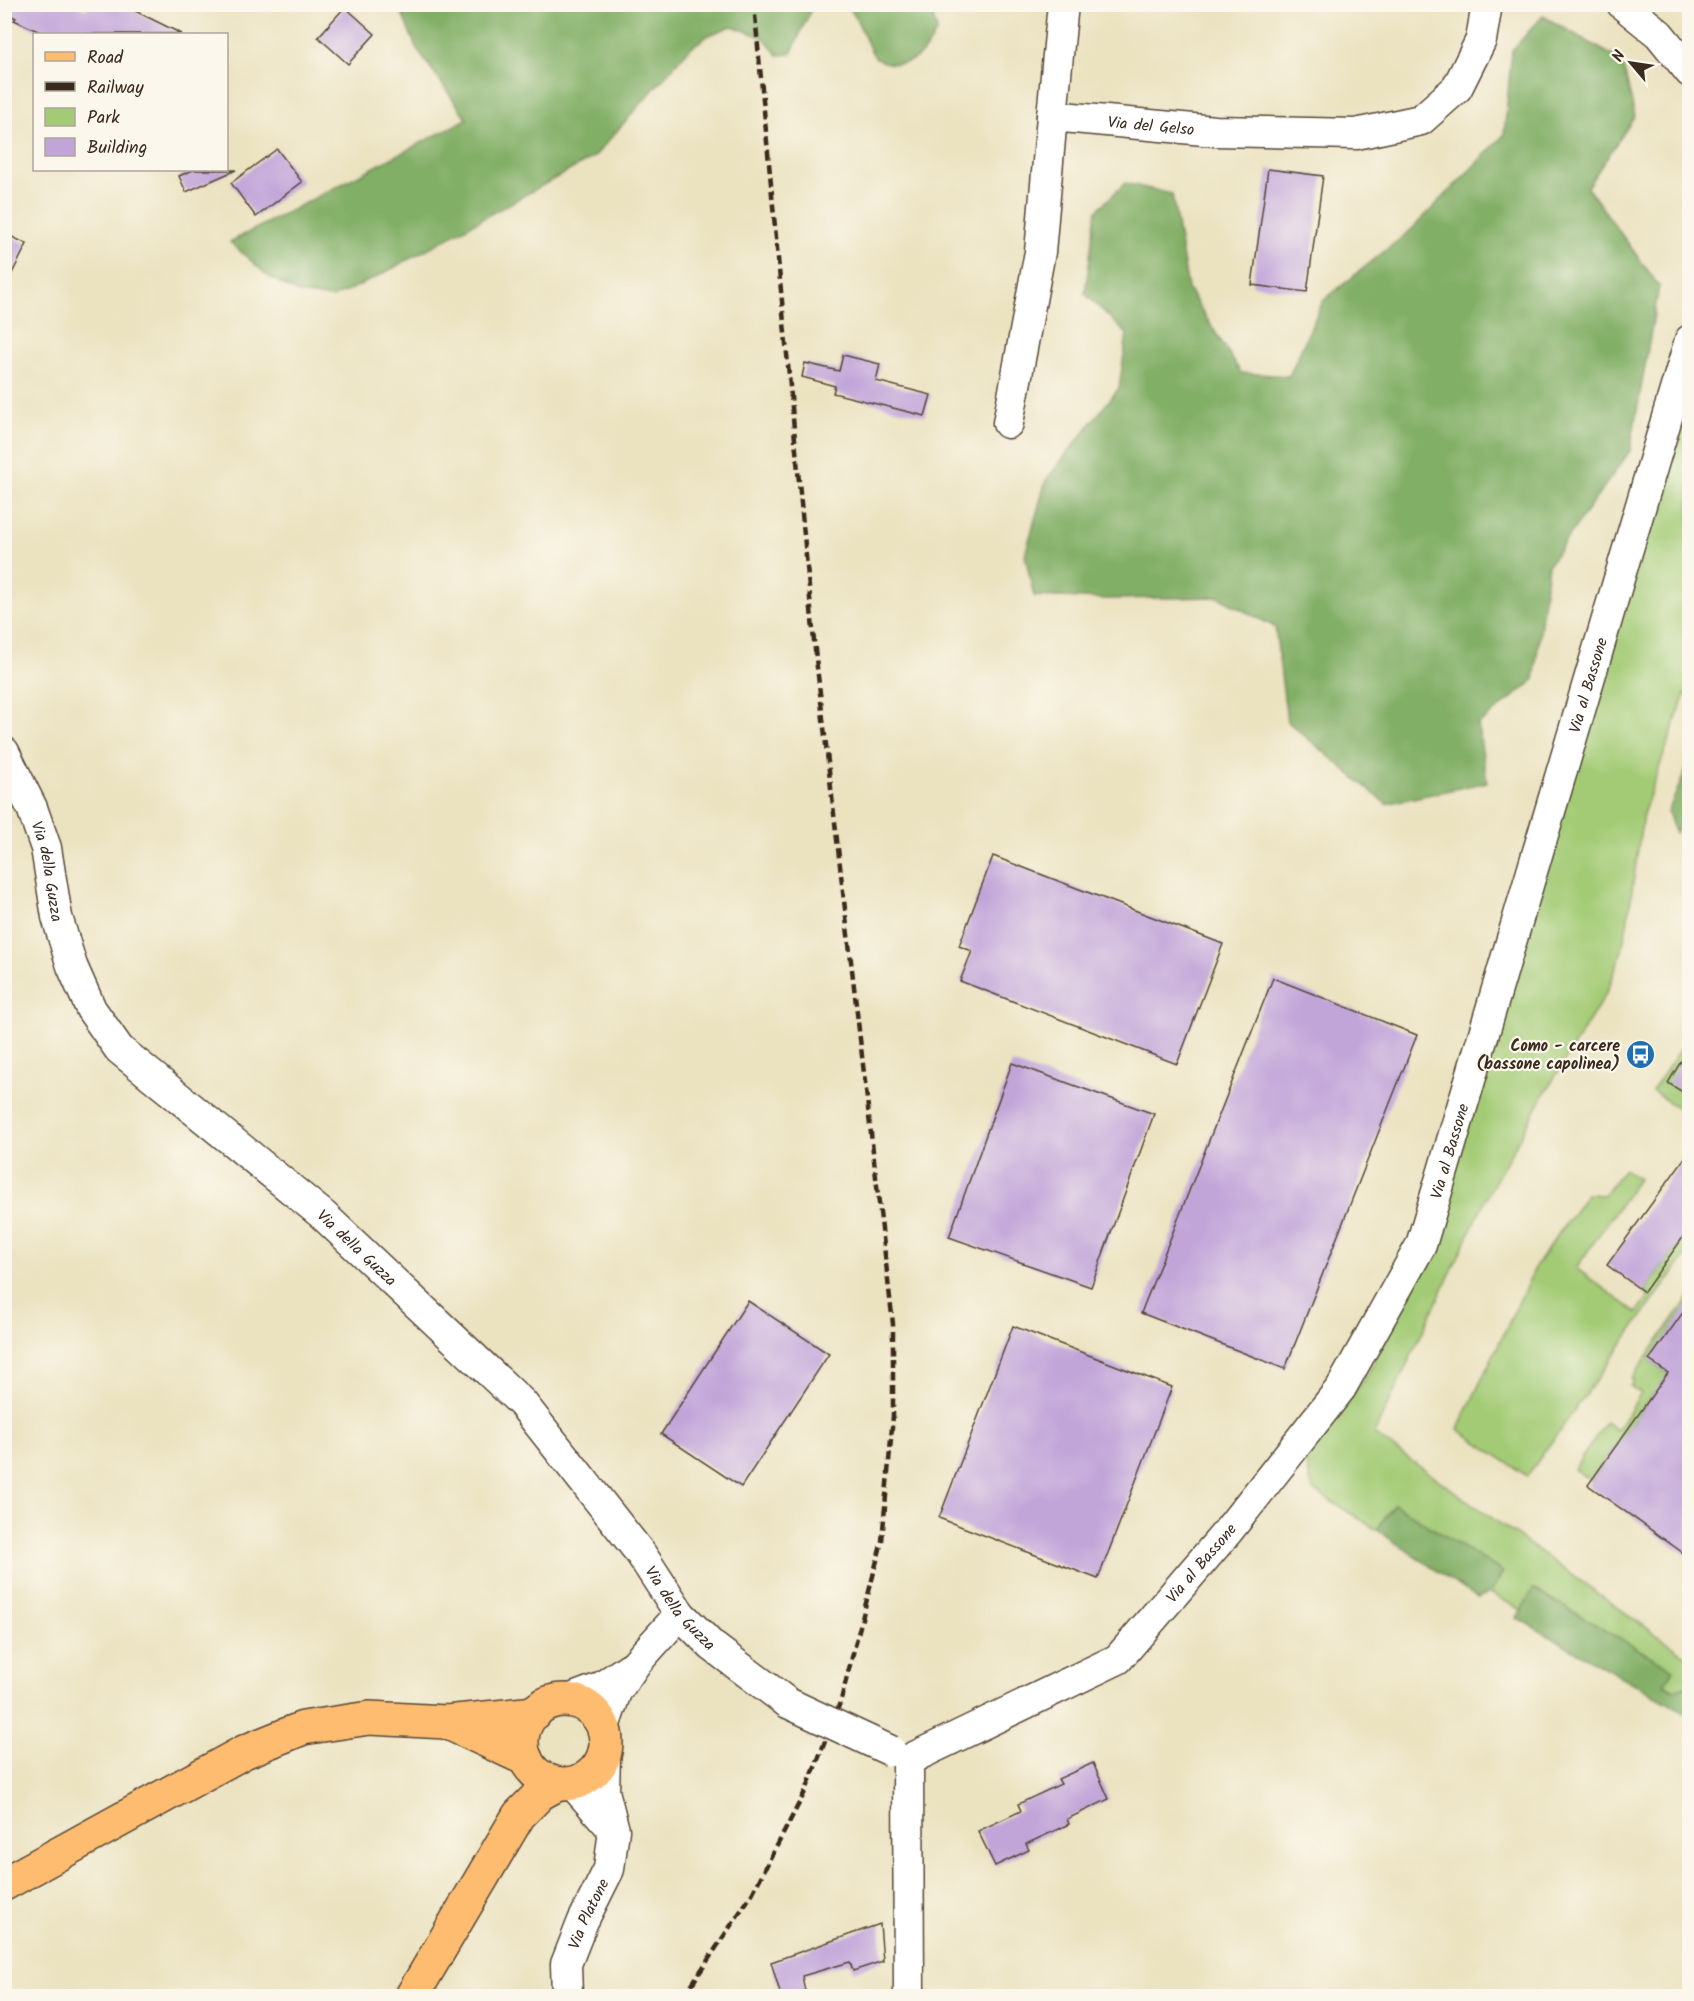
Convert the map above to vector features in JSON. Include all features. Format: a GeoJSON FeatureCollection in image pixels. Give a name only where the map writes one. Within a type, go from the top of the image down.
{"type":"FeatureCollection","features":[{"type":"Feature","properties":{"kind":"main road"},"geometry":{"type":"LineString","coordinates":[[412,1996],[519,1815],[541,1793],[593,1773],[604,1741],[590,1708],[568,1700],[544,1705],[535,1713],[523,1734],[526,1760]]}},
{"type":"Feature","properties":{"kind":"main road"},"geometry":{"type":"LineString","coordinates":[[4,1884],[244,1752],[303,1728],[369,1718],[446,1722],[535,1713]]}},
{"type":"Feature","properties":{"kind":"main road"},"geometry":{"type":"LineString","coordinates":[[446,1722],[526,1760],[539,1776],[566,1784]]}},
{"type":"Feature","properties":{"kind":"street"},"geometry":{"type":"LineString","coordinates":[[1008,423],[1040,252],[1063,4]]}},
{"type":"Feature","properties":{"kind":"street","name":"Via del Gelso"},"geometry":{"type":"LineString","coordinates":[[1052,116],[1215,131],[1356,134],[1421,120],[1458,88],[1481,40],[1487,4]]}},
{"type":"Feature","properties":{"kind":"street"},"geometry":{"type":"LineString","coordinates":[[1622,4],[1659,34],[1689,72]]}},
{"type":"Feature","properties":{"kind":"street","name":"Via al Bassone"},"geometry":{"type":"LineString","coordinates":[[899,1755],[1118,1659],[1228,1531],[1341,1388],[1421,1245],[1689,340]]}},
{"type":"Feature","properties":{"kind":"street","name":"Via della Guzza"},"geometry":{"type":"LineString","coordinates":[[4,752],[33,808],[46,848],[57,917],[72,966],[91,1009],[119,1049],[323,1215],[522,1403],[641,1554],[680,1614],[712,1646],[788,1703],[899,1755]]}},
{"type":"Feature","properties":{"kind":"street"},"geometry":{"type":"LineString","coordinates":[[568,1700],[600,1688],[636,1662],[680,1614]]}},
{"type":"Feature","properties":{"kind":"street","name":"Via Platone"},"geometry":{"type":"LineString","coordinates":[[567,1996],[566,1964],[583,1921],[609,1869],[614,1830],[604,1791],[604,1741],[616,1692],[636,1662]]}},
{"type":"Feature","properties":{"kind":"street"},"geometry":{"type":"LineString","coordinates":[[899,1755],[906,1827],[909,1996]]}},
{"type":"Feature","properties":{"kind":"street"},"geometry":{"type":"LineString","coordinates":[[566,1784],[614,1830]]}},
{"type":"Feature","properties":{"kind":"green space"},"geometry":{"type":"Polygon","coordinates":[[[398,5],[813,5],[791,54],[778,55],[764,38],[732,26],[709,35],[689,49],[594,157],[373,279],[332,298],[298,293],[269,277],[230,242],[467,119],[417,49],[398,5]]]}},
{"type":"Feature","properties":{"kind":"green space"},"geometry":{"type":"Polygon","coordinates":[[[847,5],[930,5],[937,31],[924,51],[912,60],[897,64],[883,62],[874,56],[847,5]]]}},
{"type":"Feature","properties":{"kind":"green space"},"geometry":{"type":"Polygon","coordinates":[[[1543,16],[1622,61],[1635,116],[1587,187],[1659,286],[1630,451],[1548,565],[1534,680],[1478,725],[1487,782],[1386,804],[1287,721],[1275,627],[1218,597],[1107,599],[1034,596],[1025,555],[1046,480],[1119,388],[1127,334],[1085,294],[1096,211],[1125,183],[1172,194],[1188,289],[1241,373],[1289,376],[1323,301],[1412,229],[1504,135],[1512,50],[1543,16]]]}},
{"type":"Feature","properties":{"kind":"green space"},"geometry":{"type":"Polygon","coordinates":[[[1689,387],[1689,696],[1685,694],[1643,814],[1621,954],[1608,990],[1545,1093],[1488,1194],[1374,1434],[1689,1658],[1689,1685],[1674,1690],[1664,1684],[1672,1669],[1534,1589],[1521,1610],[1490,1593],[1502,1572],[1394,1504],[1377,1530],[1313,1490],[1303,1452],[1345,1405],[1368,1373],[1425,1265],[1689,387]]]}},
{"type":"Feature","properties":{"kind":"green space"},"geometry":{"type":"Polygon","coordinates":[[[1689,763],[1689,810],[1675,833],[1668,812],[1689,763]]]}},
{"type":"Feature","properties":{"kind":"green space"},"geometry":{"type":"Polygon","coordinates":[[[1689,1037],[1690,1110],[1687,1114],[1652,1091],[1689,1037]]]}},
{"type":"Feature","properties":{"kind":"green space"},"geometry":{"type":"Polygon","coordinates":[[[1624,1169],[1638,1179],[1576,1268],[1637,1313],[1649,1296],[1644,1292],[1689,1229],[1689,1251],[1527,1476],[1458,1429],[1537,1264],[1587,1194],[1604,1195],[1624,1169]]]}},
{"type":"Feature","properties":{"kind":"green space"},"geometry":{"type":"Polygon","coordinates":[[[1689,1297],[1689,1304],[1650,1360],[1689,1389],[1689,1419],[1653,1394],[1591,1481],[1574,1469],[1606,1422],[1617,1430],[1641,1393],[1630,1386],[1634,1381],[1631,1379],[1689,1297]]]}},
{"type":"Feature","properties":{"kind":"green space"},"geometry":{"type":"Polygon","coordinates":[[[1394,1504],[1503,1572],[1490,1593],[1477,1598],[1377,1530],[1394,1504]]]}},
{"type":"Feature","properties":{"kind":"green space"},"geometry":{"type":"Polygon","coordinates":[[[1533,1589],[1673,1669],[1664,1684],[1674,1690],[1689,1685],[1689,1715],[1517,1618],[1533,1589]]]}},
{"type":"Feature","properties":{"kind":"building"},"geometry":{"type":"Polygon","coordinates":[[[4,4],[74,4],[86,10],[89,4],[121,4],[180,33],[42,33],[14,20],[16,18],[4,12],[4,4]]]}},
{"type":"Feature","properties":{"kind":"building"},"geometry":{"type":"Polygon","coordinates":[[[345,7],[375,34],[348,64],[318,37],[345,7]]]}},
{"type":"Feature","properties":{"kind":"building"},"geometry":{"type":"Polygon","coordinates":[[[277,149],[302,182],[256,217],[231,183],[277,149]]]}},
{"type":"Feature","properties":{"kind":"building"},"geometry":{"type":"Polygon","coordinates":[[[1268,169],[1323,176],[1307,292],[1252,285],[1268,169]]]}},
{"type":"Feature","properties":{"kind":"building"},"geometry":{"type":"Polygon","coordinates":[[[236,170],[186,192],[179,176],[191,171],[236,170]]]}},
{"type":"Feature","properties":{"kind":"building"},"geometry":{"type":"Polygon","coordinates":[[[4,233],[27,244],[4,289],[4,233]]]}},
{"type":"Feature","properties":{"kind":"building"},"geometry":{"type":"Polygon","coordinates":[[[843,355],[880,364],[876,381],[931,395],[925,416],[833,393],[835,386],[802,377],[805,363],[839,371],[843,355]]]}},
{"type":"Feature","properties":{"kind":"building"},"geometry":{"type":"Polygon","coordinates":[[[993,856],[1223,944],[1177,1064],[960,981],[972,951],[959,946],[993,856]]]}},
{"type":"Feature","properties":{"kind":"building"},"geometry":{"type":"Polygon","coordinates":[[[1273,978],[1417,1035],[1285,1369],[1141,1313],[1273,978]]]}},
{"type":"Feature","properties":{"kind":"building"},"geometry":{"type":"Polygon","coordinates":[[[1689,1048],[1689,1096],[1668,1083],[1689,1048]]]}},
{"type":"Feature","properties":{"kind":"building"},"geometry":{"type":"Polygon","coordinates":[[[1012,1063],[1154,1114],[1091,1287],[949,1237],[1012,1063]]]}},
{"type":"Feature","properties":{"kind":"building"},"geometry":{"type":"Polygon","coordinates":[[[1689,1152],[1689,1229],[1644,1292],[1607,1265],[1689,1152]]]}},
{"type":"Feature","properties":{"kind":"building"},"geometry":{"type":"Polygon","coordinates":[[[748,1301],[829,1354],[741,1487],[661,1434],[748,1301]]]}},
{"type":"Feature","properties":{"kind":"building"},"geometry":{"type":"Polygon","coordinates":[[[1689,1304],[1689,1557],[1588,1485],[1668,1373],[1649,1360],[1689,1304]]]}},
{"type":"Feature","properties":{"kind":"building"},"geometry":{"type":"Polygon","coordinates":[[[1013,1326],[1172,1387],[1098,1579],[939,1518],[1013,1326]]]}},
{"type":"Feature","properties":{"kind":"building"},"geometry":{"type":"Polygon","coordinates":[[[1093,1763],[1109,1799],[1067,1819],[1069,1824],[1026,1844],[1029,1850],[995,1866],[978,1831],[1021,1811],[1018,1804],[1061,1784],[1058,1779],[1093,1763]]]}},
{"type":"Feature","properties":{"kind":"building"},"geometry":{"type":"Polygon","coordinates":[[[880,1924],[883,1961],[853,1971],[850,1962],[802,1976],[806,1996],[781,1996],[771,1962],[880,1924]]]}},
{"type":"Feature","properties":{"kind":"railway"},"geometry":{"type":"LineString","coordinates":[[684,1996],[752,1894],[807,1788],[841,1700],[882,1541],[893,1416],[893,1324],[814,641],[754,4]]}},
{"type":"Feature","properties":{"kind":"place","name":"Como - carcere (bassone capolinea)"},"geometry":{"type":"Point","coordinates":[1641,1054]}}]}
